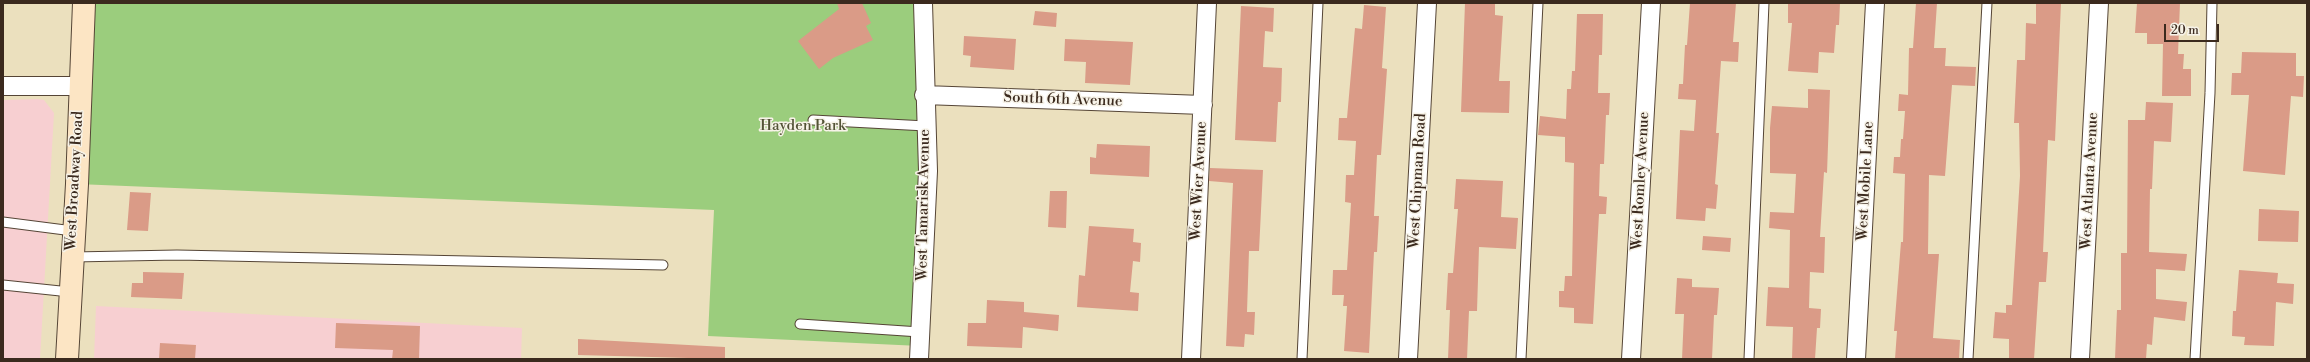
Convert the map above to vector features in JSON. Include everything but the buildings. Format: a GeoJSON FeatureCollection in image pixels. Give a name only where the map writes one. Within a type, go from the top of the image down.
{"type":"FeatureCollection","features":[{"type":"Feature","properties":{"kind":"main road","name":"West Broadway Road"},"geometry":{"type":"LineString","coordinates":[[67,359],[73,231],[77,184],[84,3]]}},
{"type":"Feature","properties":{"kind":"street","name":"West Tamarisk Avenue"},"geometry":{"type":"LineString","coordinates":[[919,359],[928,170],[924,95],[923,3]]}},
{"type":"Feature","properties":{"kind":"street","name":"West Wier Avenue"},"geometry":{"type":"LineString","coordinates":[[1191,359],[1207,3]]}},
{"type":"Feature","properties":{"kind":"street","name":"West Chipman Road"},"geometry":{"type":"LineString","coordinates":[[1408,359],[1427,3]]}},
{"type":"Feature","properties":{"kind":"street","name":"West Romley Avenue"},"geometry":{"type":"LineString","coordinates":[[1631,359],[1651,3]]}},
{"type":"Feature","properties":{"kind":"street","name":"West Mobile Lane"},"geometry":{"type":"LineString","coordinates":[[1856,359],[1875,3]]}},
{"type":"Feature","properties":{"kind":"street","name":"West Atlanta Avenue"},"geometry":{"type":"LineString","coordinates":[[2080,359],[2099,3]]}},
{"type":"Feature","properties":{"kind":"street"},"geometry":{"type":"LineString","coordinates":[[3,86],[80,86]]}},
{"type":"Feature","properties":{"kind":"street","name":"South 6th Avenue"},"geometry":{"type":"LineString","coordinates":[[924,95],[1203,105]]}},
{"type":"Feature","properties":{"kind":"lane"},"geometry":{"type":"LineString","coordinates":[[1302,359],[1318,3]]}},
{"type":"Feature","properties":{"kind":"lane"},"geometry":{"type":"LineString","coordinates":[[1520,359],[1538,3]]}},
{"type":"Feature","properties":{"kind":"lane"},"geometry":{"type":"LineString","coordinates":[[1749,359],[1764,3]]}},
{"type":"Feature","properties":{"kind":"lane"},"geometry":{"type":"LineString","coordinates":[[1968,359],[1987,3]]}},
{"type":"Feature","properties":{"kind":"lane"},"geometry":{"type":"LineString","coordinates":[[2195,359],[2210,93],[2212,3]]}},
{"type":"Feature","properties":{"kind":"lane"},"geometry":{"type":"LineString","coordinates":[[813,120],[926,126]]}},
{"type":"Feature","properties":{"kind":"lane"},"geometry":{"type":"LineString","coordinates":[[3,222],[73,231]]}},
{"type":"Feature","properties":{"kind":"lane"},"geometry":{"type":"LineString","coordinates":[[72,256],[192,256],[663,265]]}},
{"type":"Feature","properties":{"kind":"lane"},"geometry":{"type":"LineString","coordinates":[[3,285],[70,292]]}},
{"type":"Feature","properties":{"kind":"lane"},"geometry":{"type":"LineString","coordinates":[[800,324],[920,332]]}},
{"type":"Feature","properties":{"kind":"shaded area"},"geometry":{"type":"Polygon","coordinates":[[[3,100],[44,100],[54,113],[40,359],[3,359],[3,100]]]}},
{"type":"Feature","properties":{"kind":"shaded area"},"geometry":{"type":"Polygon","coordinates":[[[96,306],[522,328],[521,359],[94,359],[96,306]]]}},
{"type":"Feature","properties":{"kind":"green space","name":"Hayden Park"},"geometry":{"type":"Polygon","coordinates":[[[85,3],[923,3],[920,346],[708,336],[714,210],[77,184],[85,3]]]}}]}
